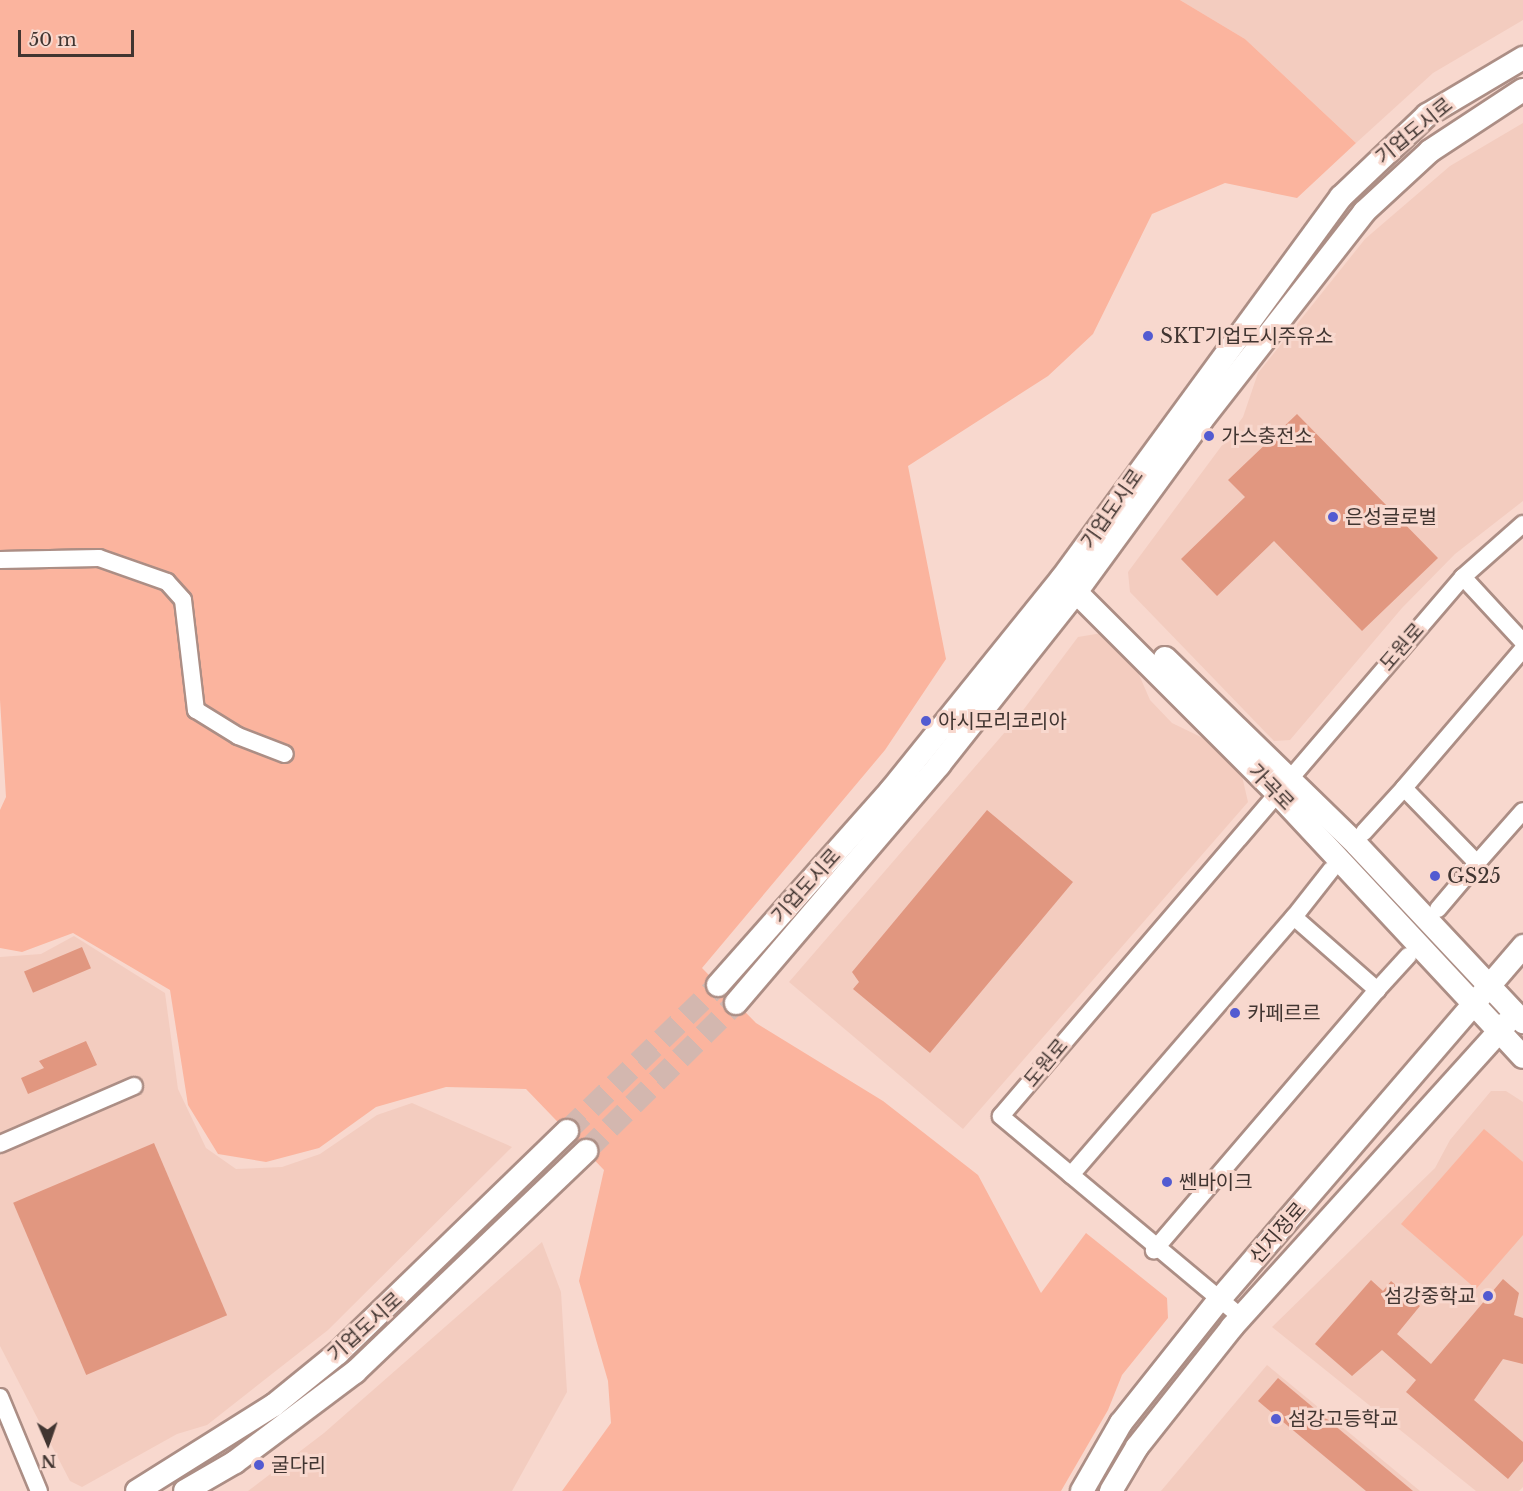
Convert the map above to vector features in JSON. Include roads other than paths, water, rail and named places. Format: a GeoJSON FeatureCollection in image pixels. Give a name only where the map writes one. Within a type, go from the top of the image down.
{"type":"FeatureCollection","features":[{"type":"Feature","properties":{"kind":"street","name":"기업도시로"},"geometry":{"type":"LineString","coordinates":[[736,1003],[939,765],[1074,579],[1341,197],[1427,116],[1523,57]]}},
{"type":"Feature","properties":{"kind":"street","name":"기업도시로"},"geometry":{"type":"LineString","coordinates":[[718,985],[1074,579],[1364,212],[1430,151],[1523,90]]}},
{"type":"Feature","properties":{"kind":"street","name":"도원로"},"geometry":{"type":"LineString","coordinates":[[1240,1317],[1154,1250],[1001,1116],[1282,785],[1463,577],[1523,524]]}},
{"type":"Feature","properties":{"kind":"street"},"geometry":{"type":"LineString","coordinates":[[0,560],[99,558],[167,582],[183,600],[196,710],[238,736],[285,754]]}},
{"type":"Feature","properties":{"kind":"street"},"geometry":{"type":"LineString","coordinates":[[1463,577],[1523,642]]}},
{"type":"Feature","properties":{"kind":"street","name":"가곡로"},"geometry":{"type":"LineString","coordinates":[[1074,579],[1282,785],[1520,1014]]}},
{"type":"Feature","properties":{"kind":"street"},"geometry":{"type":"LineString","coordinates":[[1364,832],[1523,649]]}},
{"type":"Feature","properties":{"kind":"street","name":"가곡로"},"geometry":{"type":"LineString","coordinates":[[1282,785],[1471,1005],[1498,1033]]}},
{"type":"Feature","properties":{"kind":"street"},"geometry":{"type":"LineString","coordinates":[[1404,788],[1477,863]]}},
{"type":"Feature","properties":{"kind":"street"},"geometry":{"type":"LineString","coordinates":[[1438,909],[1523,811]]}},
{"type":"Feature","properties":{"kind":"street"},"geometry":{"type":"LineString","coordinates":[[1071,1175],[1294,917],[1331,870]]}},
{"type":"Feature","properties":{"kind":"street"},"geometry":{"type":"LineString","coordinates":[[1294,917],[1377,990]]}},
{"type":"Feature","properties":{"kind":"street","name":"신지정로"},"geometry":{"type":"LineString","coordinates":[[1082,1491],[1121,1423],[1219,1300],[1523,946]]}},
{"type":"Feature","properties":{"kind":"street"},"geometry":{"type":"LineString","coordinates":[[1154,1250],[1408,956]]}},
{"type":"Feature","properties":{"kind":"street"},"geometry":{"type":"LineString","coordinates":[[1111,1491],[1137,1447],[1240,1317],[1498,1033],[1520,1014]]}},
{"type":"Feature","properties":{"kind":"street"},"geometry":{"type":"LineString","coordinates":[[1498,1033],[1523,1057]]}},
{"type":"Feature","properties":{"kind":"street"},"geometry":{"type":"LineString","coordinates":[[0,1144],[134,1086]]}},
{"type":"Feature","properties":{"kind":"street","name":"기업도시로"},"geometry":{"type":"LineString","coordinates":[[137,1491],[273,1405],[338,1353],[437,1263],[567,1131]]}},
{"type":"Feature","properties":{"kind":"street","name":"기업도시로"},"geometry":{"type":"LineString","coordinates":[[185,1491],[235,1462],[355,1372],[586,1151]]}},
{"type":"Feature","properties":{"kind":"street"},"geometry":{"type":"LineString","coordinates":[[0,1397],[39,1491]]}},
{"type":"Feature","properties":{"kind":"tunnel"},"geometry":{"type":"LineString","coordinates":[[567,1131],[718,985]]}},
{"type":"Feature","properties":{"kind":"tunnel"},"geometry":{"type":"LineString","coordinates":[[586,1151],[736,1003]]}},
{"type":"Feature","properties":{"kind":"place","name":"SKT기업도시주유소"},"geometry":{"type":"Point","coordinates":[1148,336]}},
{"type":"Feature","properties":{"kind":"place","name":"가스충전소"},"geometry":{"type":"Point","coordinates":[1209,436]}},
{"type":"Feature","properties":{"kind":"place","name":"은성글로벌"},"geometry":{"type":"Point","coordinates":[1333,517]}},
{"type":"Feature","properties":{"kind":"place","name":"아시모리코리아"},"geometry":{"type":"Point","coordinates":[926,721]}},
{"type":"Feature","properties":{"kind":"place","name":"GS25"},"geometry":{"type":"Point","coordinates":[1435,876]}},
{"type":"Feature","properties":{"kind":"place","name":"카페르르"},"geometry":{"type":"Point","coordinates":[1235,1013]}},
{"type":"Feature","properties":{"kind":"place","name":"쎈바이크"},"geometry":{"type":"Point","coordinates":[1167,1182]}},
{"type":"Feature","properties":{"kind":"place","name":"섬강중학교"},"geometry":{"type":"Point","coordinates":[1488,1296]}},
{"type":"Feature","properties":{"kind":"place","name":"섬강고등학교"},"geometry":{"type":"Point","coordinates":[1276,1419]}},
{"type":"Feature","properties":{"kind":"place","name":"굴다리"},"geometry":{"type":"Point","coordinates":[259,1465]}}]}
